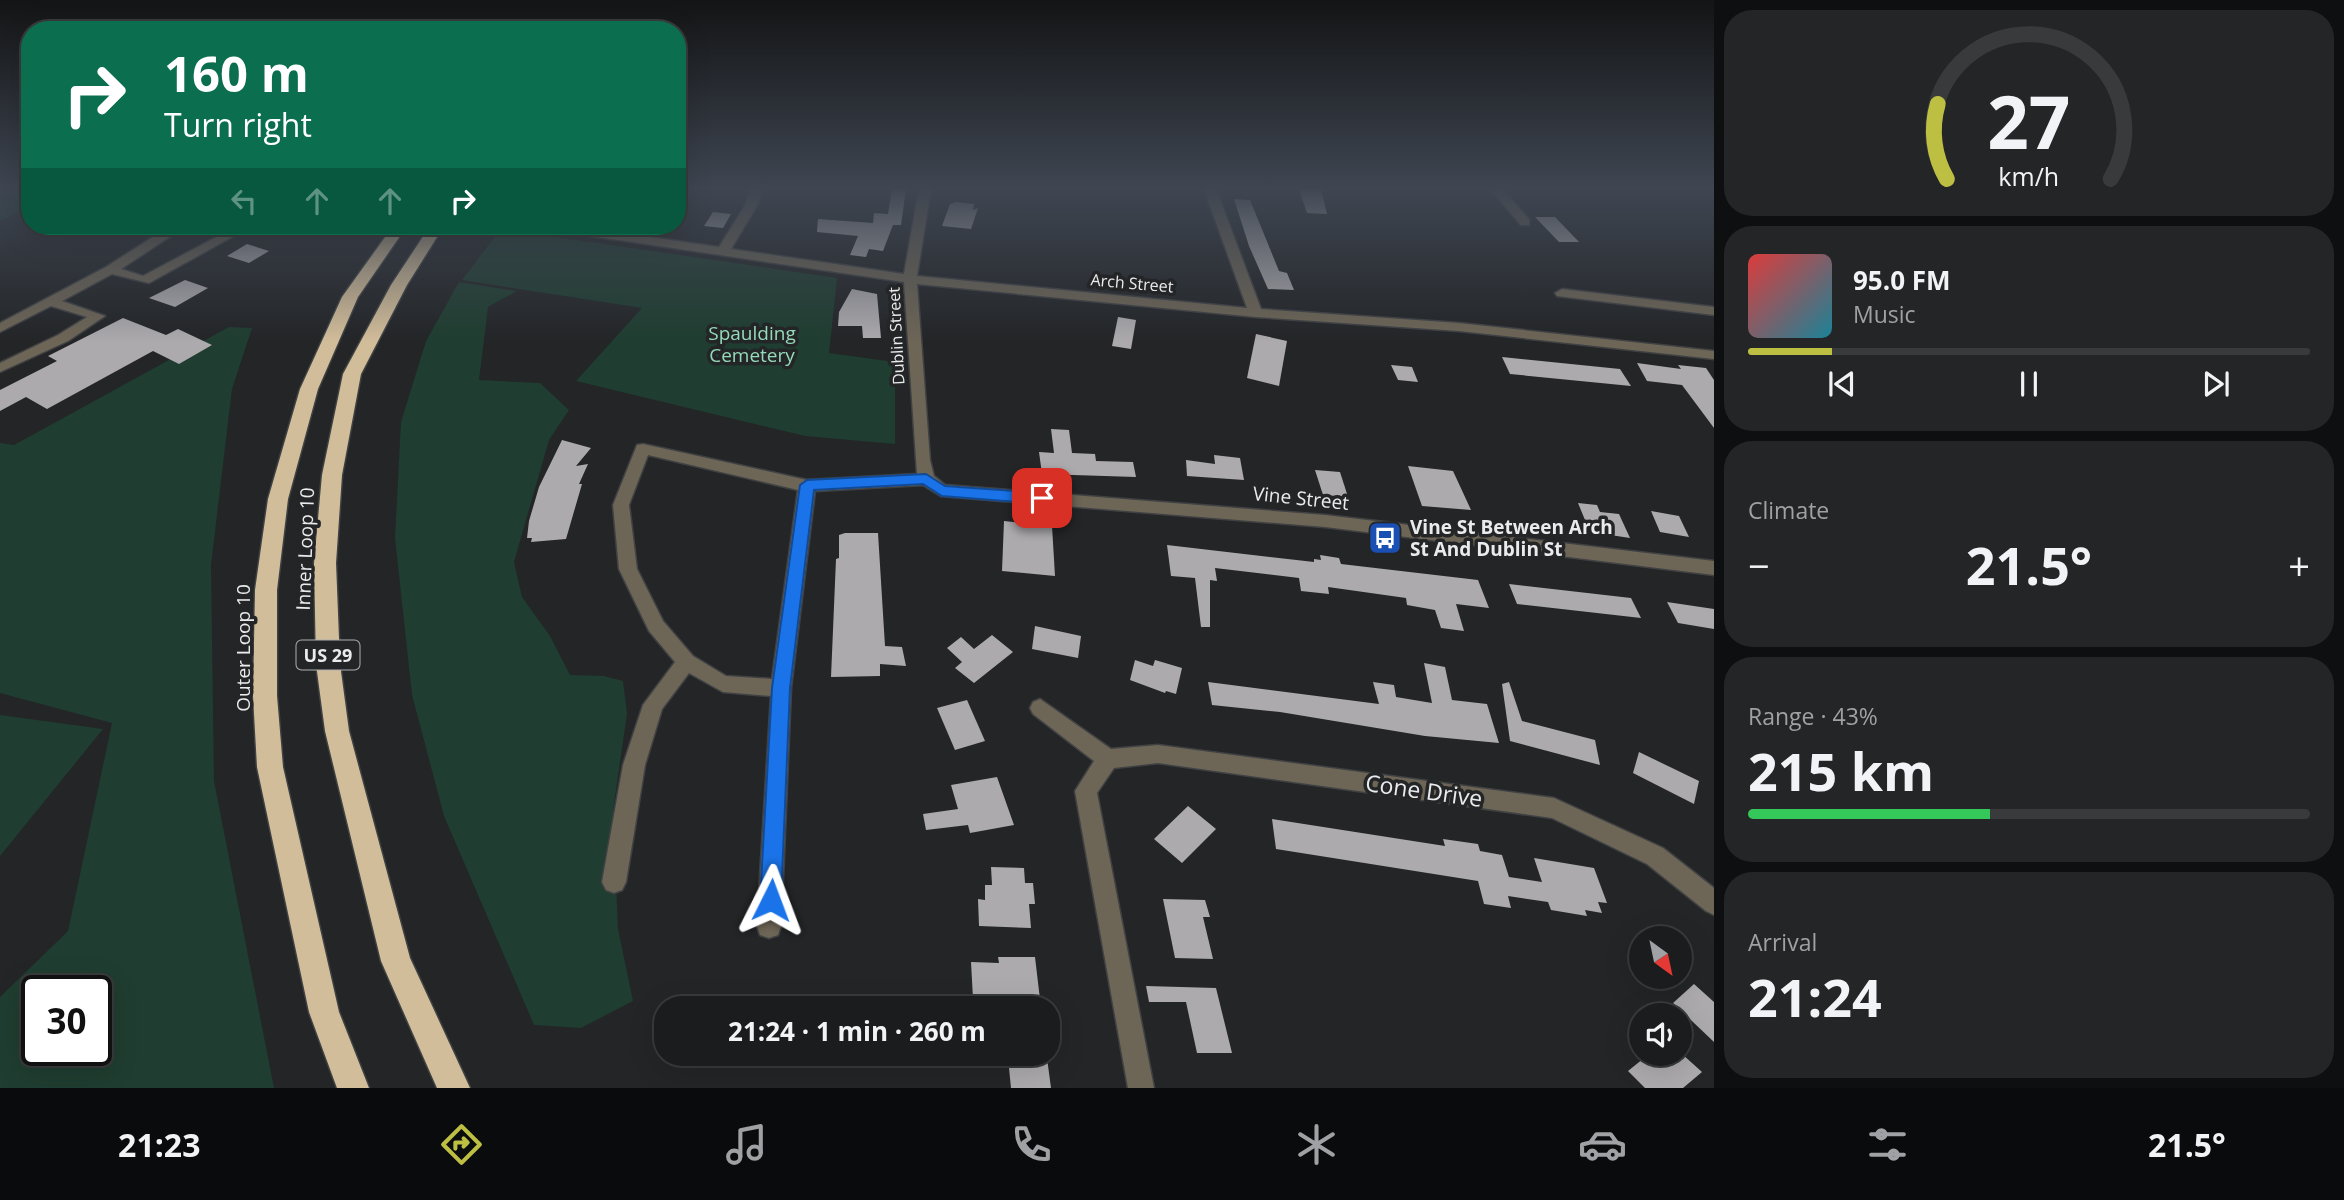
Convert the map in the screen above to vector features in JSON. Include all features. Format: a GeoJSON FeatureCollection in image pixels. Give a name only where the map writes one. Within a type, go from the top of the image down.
{"type":"FeatureCollection","features":[{"type":"Feature","properties":{"kind":"highway","name":"Outer Loop 10"},"geometry":{"type":"LineString","coordinates":[[353,1088],[324,1012],[270,767],[265,696],[266,590],[278,499],[309,389],[351,298],[391,240]]}},
{"type":"Feature","properties":{"kind":"highway","name":"Inner Loop 10"},"geometry":{"type":"LineString","coordinates":[[429,240],[399,285],[352,374],[332,475],[325,563],[328,664],[337,731],[396,961],[454,1088]]}},
{"type":"Feature","properties":{"kind":"street"},"geometry":{"type":"LineString","coordinates":[[0,328],[111,270],[157,240]]}},
{"type":"Feature","properties":{"kind":"street"},"geometry":{"type":"LineString","coordinates":[[111,270],[144,280],[220,240]]}},
{"type":"Feature","properties":{"kind":"street","name":"Arch Street"},"geometry":{"type":"LineString","coordinates":[[645,240],[910,279],[1256,313],[1459,327],[1714,355]]}},
{"type":"Feature","properties":{"kind":"street"},"geometry":{"type":"LineString","coordinates":[[723,251],[730,240]]}},
{"type":"Feature","properties":{"kind":"street","name":"Dublin Street"},"geometry":{"type":"LineString","coordinates":[[917,240],[910,279],[920,440],[926,479]]}},
{"type":"Feature","properties":{"kind":"street"},"geometry":{"type":"LineString","coordinates":[[1229,240],[1256,313]]}},
{"type":"Feature","properties":{"kind":"street"},"geometry":{"type":"LineString","coordinates":[[1562,293],[1714,311]]}},
{"type":"Feature","properties":{"kind":"street"},"geometry":{"type":"LineString","coordinates":[[0,368],[63,338],[98,316],[51,302]]}},
{"type":"Feature","properties":{"kind":"street"},"geometry":{"type":"LineString","coordinates":[[781,688],[723,684],[685,662],[656,626],[628,569],[621,505],[643,449],[807,485],[926,479]]}},
{"type":"Feature","properties":{"kind":"street","name":"Vine Street"},"geometry":{"type":"LineString","coordinates":[[926,479],[942,491],[959,494],[1299,519],[1714,568]]}},
{"type":"Feature","properties":{"kind":"street"},"geometry":{"type":"LineString","coordinates":[[769,926],[781,688],[807,485]]}},
{"type":"Feature","properties":{"kind":"street"},"geometry":{"type":"LineString","coordinates":[[614,882],[637,753],[653,705],[685,662]]}},
{"type":"Feature","properties":{"kind":"street"},"geometry":{"type":"LineString","coordinates":[[1040,708],[1108,759],[1086,790],[1141,1088]]}},
{"type":"Feature","properties":{"kind":"street","name":"Cone Drive"},"geometry":{"type":"LineString","coordinates":[[1108,759],[1158,754],[1555,808],[1655,856],[1714,903]]}},
{"type":"Feature","properties":{"kind":"green space","name":"Spaulding Cemetery"},"geometry":{"type":"Polygon","coordinates":[[[493,240],[575,240],[837,278],[829,353],[895,362],[895,444],[805,436],[576,381],[642,308],[462,280],[493,240]]]}},
{"type":"Feature","properties":{"kind":"green space"},"geometry":{"type":"Polygon","coordinates":[[[459,282],[517,291],[488,307],[479,380],[540,383],[569,410],[549,440],[514,562],[522,597],[550,636],[570,675],[604,676],[623,681],[627,714],[613,811],[618,929],[633,1001],[581,1028],[534,1025],[444,816],[412,695],[395,538],[401,422],[426,341],[459,282]]]}},
{"type":"Feature","properties":{"kind":"green space"},"geometry":{"type":"Polygon","coordinates":[[[229,327],[252,328],[232,389],[211,565],[214,781],[274,1088],[0,1088],[0,997],[21,977],[21,1066],[112,1066],[112,975],[23,975],[68,931],[112,723],[0,693],[0,443],[14,445],[229,327]]]}},
{"type":"Feature","properties":{"kind":"green space"},"geometry":{"type":"Polygon","coordinates":[[[0,715],[103,729],[0,856],[0,715]]]}},
{"type":"Feature","properties":{"kind":"building"},"geometry":{"type":"Polygon","coordinates":[[[856,240],[887,240],[883,251],[869,249],[866,257],[850,255],[856,240]]]}},
{"type":"Feature","properties":{"kind":"building"},"geometry":{"type":"Polygon","coordinates":[[[1247,240],[1266,240],[1279,271],[1287,273],[1294,290],[1268,289],[1247,240]]]}},
{"type":"Feature","properties":{"kind":"building"},"geometry":{"type":"Polygon","coordinates":[[[1557,240],[1579,242],[1559,242],[1557,240]]]}},
{"type":"Feature","properties":{"kind":"building"},"geometry":{"type":"Polygon","coordinates":[[[247,244],[269,251],[249,263],[227,256],[247,244]]]}},
{"type":"Feature","properties":{"kind":"building"},"geometry":{"type":"Polygon","coordinates":[[[185,280],[208,288],[175,307],[149,298],[185,280]]]}},
{"type":"Feature","properties":{"kind":"building"},"geometry":{"type":"Polygon","coordinates":[[[852,289],[877,294],[881,338],[863,338],[862,326],[838,326],[839,312],[852,289]]]}},
{"type":"Feature","properties":{"kind":"building"},"geometry":{"type":"Polygon","coordinates":[[[1118,317],[1136,320],[1131,349],[1112,346],[1118,317]]]}},
{"type":"Feature","properties":{"kind":"building"},"geometry":{"type":"Polygon","coordinates":[[[123,318],[166,335],[178,329],[212,345],[179,364],[153,351],[47,409],[26,397],[0,411],[0,390],[57,361],[48,356],[123,318]]]}},
{"type":"Feature","properties":{"kind":"building"},"geometry":{"type":"Polygon","coordinates":[[[1256,334],[1287,341],[1279,386],[1247,378],[1256,334]]]}},
{"type":"Feature","properties":{"kind":"building"},"geometry":{"type":"Polygon","coordinates":[[[1502,357],[1620,369],[1631,386],[1510,374],[1502,357]]]}},
{"type":"Feature","properties":{"kind":"building"},"geometry":{"type":"Polygon","coordinates":[[[1637,363],[1681,369],[1678,365],[1706,368],[1714,380],[1714,428],[1682,385],[1647,381],[1637,363]]]}},
{"type":"Feature","properties":{"kind":"building"},"geometry":{"type":"Polygon","coordinates":[[[1391,365],[1412,367],[1418,382],[1398,380],[1391,365]]]}},
{"type":"Feature","properties":{"kind":"building"},"geometry":{"type":"Polygon","coordinates":[[[1051,429],[1069,430],[1072,453],[1095,454],[1096,461],[1133,462],[1136,477],[1042,474],[1039,452],[1054,453],[1051,429]]]}},
{"type":"Feature","properties":{"kind":"building"},"geometry":{"type":"Polygon","coordinates":[[[562,440],[591,448],[576,466],[588,464],[579,484],[582,484],[566,539],[531,542],[532,538],[527,538],[529,521],[539,487],[562,440]]]}},
{"type":"Feature","properties":{"kind":"building"},"geometry":{"type":"Polygon","coordinates":[[[1214,455],[1240,458],[1244,480],[1187,476],[1186,460],[1215,464],[1214,455]]]}},
{"type":"Feature","properties":{"kind":"building"},"geometry":{"type":"Polygon","coordinates":[[[1408,466],[1453,471],[1471,510],[1422,506],[1408,466]]]}},
{"type":"Feature","properties":{"kind":"building"},"geometry":{"type":"Polygon","coordinates":[[[1315,470],[1340,472],[1348,497],[1323,495],[1315,470]]]}},
{"type":"Feature","properties":{"kind":"building"},"geometry":{"type":"Polygon","coordinates":[[[1578,503],[1597,505],[1600,512],[1619,514],[1630,538],[1597,533],[1591,520],[1585,520],[1578,503]]]}},
{"type":"Feature","properties":{"kind":"building"},"geometry":{"type":"Polygon","coordinates":[[[1651,511],[1679,516],[1689,537],[1660,532],[1651,511]]]}},
{"type":"Feature","properties":{"kind":"building"},"geometry":{"type":"Polygon","coordinates":[[[1004,521],[1052,526],[1055,576],[1002,571],[1004,521]]]}},
{"type":"Feature","properties":{"kind":"building"},"geometry":{"type":"Polygon","coordinates":[[[878,533],[885,646],[902,647],[906,666],[880,664],[880,676],[831,677],[836,559],[839,558],[839,535],[878,533]]]}},
{"type":"Feature","properties":{"kind":"building"},"geometry":{"type":"Polygon","coordinates":[[[1167,545],[1314,562],[1314,559],[1321,560],[1320,555],[1339,558],[1341,564],[1478,580],[1489,608],[1456,604],[1464,631],[1441,628],[1435,610],[1407,605],[1406,598],[1328,587],[1329,594],[1301,591],[1299,578],[1215,568],[1217,581],[1210,580],[1210,627],[1201,627],[1195,578],[1171,576],[1167,545]]]}},
{"type":"Feature","properties":{"kind":"building"},"geometry":{"type":"Polygon","coordinates":[[[1509,584],[1631,598],[1641,618],[1517,604],[1509,584]]]}},
{"type":"Feature","properties":{"kind":"building"},"geometry":{"type":"Polygon","coordinates":[[[1667,602],[1714,609],[1714,629],[1678,623],[1667,602]]]}},
{"type":"Feature","properties":{"kind":"building"},"geometry":{"type":"Polygon","coordinates":[[[1035,626],[1081,636],[1078,658],[1032,649],[1035,626]]]}},
{"type":"Feature","properties":{"kind":"building"},"geometry":{"type":"Polygon","coordinates":[[[992,635],[1013,652],[974,683],[955,668],[962,662],[947,648],[961,637],[974,649],[992,635]]]}},
{"type":"Feature","properties":{"kind":"building"},"geometry":{"type":"Polygon","coordinates":[[[1135,660],[1153,666],[1155,660],[1182,668],[1176,694],[1165,693],[1130,680],[1135,660]]]}},
{"type":"Feature","properties":{"kind":"building"},"geometry":{"type":"Polygon","coordinates":[[[1424,663],[1445,667],[1452,700],[1487,704],[1499,743],[1425,736],[1280,712],[1212,705],[1208,682],[1379,704],[1373,682],[1394,685],[1396,697],[1432,703],[1424,663]]]}},
{"type":"Feature","properties":{"kind":"building"},"geometry":{"type":"Polygon","coordinates":[[[1509,682],[1522,721],[1595,740],[1600,765],[1510,741],[1502,684],[1509,682]]]}},
{"type":"Feature","properties":{"kind":"building"},"geometry":{"type":"Polygon","coordinates":[[[967,700],[985,741],[955,750],[937,708],[967,700]]]}},
{"type":"Feature","properties":{"kind":"building"},"geometry":{"type":"Polygon","coordinates":[[[1639,752],[1699,781],[1694,804],[1633,773],[1639,752]]]}},
{"type":"Feature","properties":{"kind":"building"},"geometry":{"type":"Polygon","coordinates":[[[997,777],[1014,825],[970,833],[968,825],[926,830],[923,814],[958,809],[951,785],[997,777]]]}},
{"type":"Feature","properties":{"kind":"building"},"geometry":{"type":"Polygon","coordinates":[[[1188,806],[1216,829],[1182,863],[1154,839],[1188,806]]]}},
{"type":"Feature","properties":{"kind":"building"},"geometry":{"type":"Polygon","coordinates":[[[1272,819],[1445,846],[1443,839],[1478,844],[1480,851],[1502,855],[1509,877],[1542,882],[1534,858],[1594,868],[1607,903],[1598,902],[1602,913],[1585,910],[1587,916],[1551,910],[1548,902],[1508,896],[1511,908],[1484,904],[1478,881],[1276,849],[1272,819]]]}},
{"type":"Feature","properties":{"kind":"building"},"geometry":{"type":"Polygon","coordinates":[[[991,867],[1024,868],[1025,883],[1033,883],[1035,904],[1029,904],[1031,928],[979,926],[978,899],[985,900],[985,885],[992,885],[991,867]]]}},
{"type":"Feature","properties":{"kind":"building"},"geometry":{"type":"Polygon","coordinates":[[[1163,899],[1205,900],[1210,917],[1203,917],[1213,959],[1175,958],[1163,899]]]}},
{"type":"Feature","properties":{"kind":"building"},"geometry":{"type":"Polygon","coordinates":[[[998,957],[1035,957],[1040,996],[973,996],[971,962],[999,963],[998,957]]]}},
{"type":"Feature","properties":{"kind":"building"},"geometry":{"type":"Polygon","coordinates":[[[1694,984],[1714,1002],[1714,1042],[1692,1021],[1692,1003],[1673,1003],[1692,989],[1694,984]]]}},
{"type":"Feature","properties":{"kind":"building"},"geometry":{"type":"Polygon","coordinates":[[[1146,986],[1216,988],[1232,1053],[1197,1053],[1186,1002],[1149,1002],[1146,986]]]}},
{"type":"Feature","properties":{"kind":"building"},"geometry":{"type":"Polygon","coordinates":[[[1692,1063],[1702,1072],[1683,1088],[1645,1088],[1628,1071],[1634,1066],[1692,1066],[1692,1063]]]}},
{"type":"Feature","properties":{"kind":"building"},"geometry":{"type":"Polygon","coordinates":[[[1009,1066],[1048,1066],[1051,1088],[1011,1088],[1009,1066]]]}},
{"type":"Feature","properties":{"kind":"place","name":"Vine St Between Arch St And Dublin St"},"geometry":{"type":"Point","coordinates":[1385,538]}},
{"type":"Feature","properties":{"kind":"route"},"geometry":{"type":"LineString","coordinates":[[771,900],[781,688],[807,485],[852,485],[926,479],[942,491],[959,494],[1042,498]]}}]}
